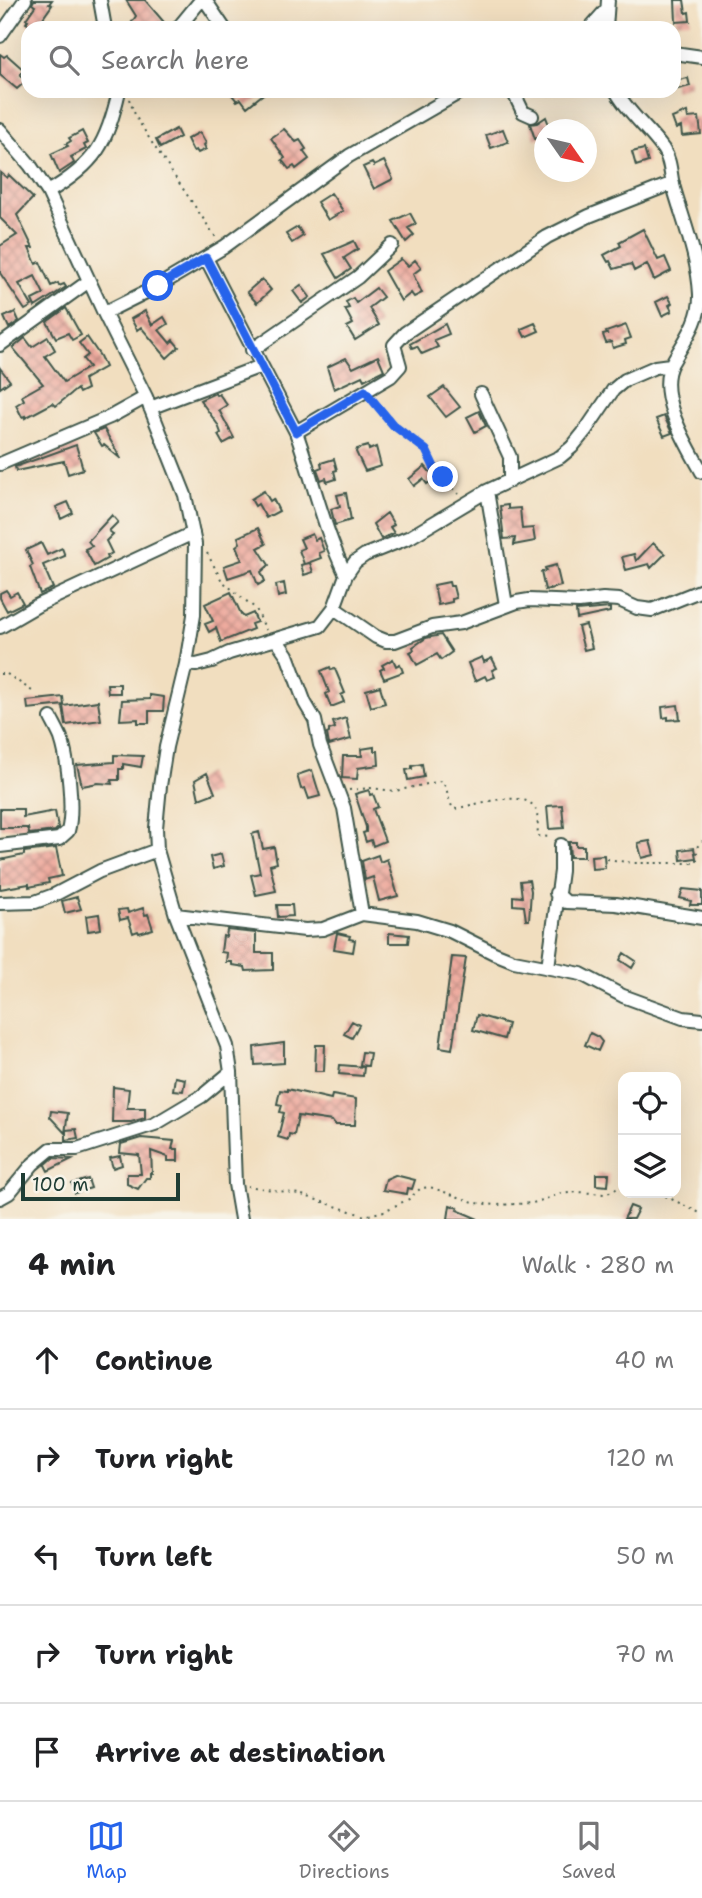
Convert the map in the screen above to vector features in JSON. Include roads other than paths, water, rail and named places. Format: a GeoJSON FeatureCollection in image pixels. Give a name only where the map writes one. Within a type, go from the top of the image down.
{"type":"FeatureCollection","features":[{"type":"Feature","properties":{"kind":"street"},"geometry":{"type":"LineString","coordinates":[[0,36],[25,0]]}},
{"type":"Feature","properties":{"kind":"street"},"geometry":{"type":"LineString","coordinates":[[100,0],[104,21]]}},
{"type":"Feature","properties":{"kind":"street"},"geometry":{"type":"LineString","coordinates":[[184,21],[203,0],[218,21]]}},
{"type":"Feature","properties":{"kind":"street"},"geometry":{"type":"LineString","coordinates":[[595,21],[607,5]]}},
{"type":"Feature","properties":{"kind":"street"},"geometry":{"type":"LineString","coordinates":[[681,54],[702,57]]}},
{"type":"Feature","properties":{"kind":"street"},"geometry":{"type":"LineString","coordinates":[[48,191],[74,176],[100,148],[109,131],[117,98]]}},
{"type":"Feature","properties":{"kind":"street"},"geometry":{"type":"LineString","coordinates":[[104,313],[224,247],[349,156],[450,98]]}},
{"type":"Feature","properties":{"kind":"street"},"geometry":{"type":"LineString","coordinates":[[516,98],[523,112],[532,116]]}},
{"type":"Feature","properties":{"kind":"street"},"geometry":{"type":"LineString","coordinates":[[621,98],[663,149],[670,162],[673,183],[694,257],[700,293],[699,307],[682,349],[670,365],[668,386],[670,408],[676,425],[702,472]]}},
{"type":"Feature","properties":{"kind":"street"},"geometry":{"type":"LineString","coordinates":[[0,130],[48,191],[148,402],[185,495],[193,533],[194,615],[186,664],[166,747],[156,828],[157,850],[176,915],[227,1046],[231,1072],[235,1184],[241,1219]]}},
{"type":"Feature","properties":{"kind":"street"},"geometry":{"type":"LineString","coordinates":[[296,432],[398,370],[400,362],[394,345],[405,333],[547,237],[589,216],[673,183]]}},
{"type":"Feature","properties":{"kind":"street"},"geometry":{"type":"LineString","coordinates":[[252,350],[358,277],[392,245]]}},
{"type":"Feature","properties":{"kind":"street"},"geometry":{"type":"LineString","coordinates":[[206,258],[296,432],[315,485],[333,549],[346,575]]}},
{"type":"Feature","properties":{"kind":"street"},"geometry":{"type":"LineString","coordinates":[[0,345],[89,281]]}},
{"type":"Feature","properties":{"kind":"street"},"geometry":{"type":"LineString","coordinates":[[186,664],[196,665],[212,661],[229,653],[320,626],[334,608],[346,575],[355,562],[365,555],[410,537],[487,491],[560,457],[572,447],[613,390],[625,380],[670,365]]}},
{"type":"Feature","properties":{"kind":"street"},"geometry":{"type":"LineString","coordinates":[[0,464],[148,402],[261,366]]}},
{"type":"Feature","properties":{"kind":"street"},"geometry":{"type":"LineString","coordinates":[[481,394],[510,457],[510,481]]}},
{"type":"Feature","properties":{"kind":"street"},"geometry":{"type":"LineString","coordinates":[[487,491],[506,606]]}},
{"type":"Feature","properties":{"kind":"street"},"geometry":{"type":"LineString","coordinates":[[0,627],[38,605],[193,533]]}},
{"type":"Feature","properties":{"kind":"street"},"geometry":{"type":"LineString","coordinates":[[334,608],[376,637],[386,642],[396,642],[432,628],[461,623],[529,600],[579,602],[603,598],[652,610],[702,590]]}},
{"type":"Feature","properties":{"kind":"street"},"geometry":{"type":"LineString","coordinates":[[273,639],[287,655],[315,720],[320,745],[338,791],[348,825],[362,914]]}},
{"type":"Feature","properties":{"kind":"street"},"geometry":{"type":"LineString","coordinates":[[0,846],[59,839],[68,831],[70,813],[65,756],[61,738],[51,718]]}},
{"type":"Feature","properties":{"kind":"street"},"geometry":{"type":"LineString","coordinates":[[548,967],[561,871],[561,845]]}},
{"type":"Feature","properties":{"kind":"street"},"geometry":{"type":"LineString","coordinates":[[0,903],[35,902],[100,871],[157,850]]}},
{"type":"Feature","properties":{"kind":"street"},"geometry":{"type":"LineString","coordinates":[[556,893],[566,902],[616,904],[702,918]]}},
{"type":"Feature","properties":{"kind":"street"},"geometry":{"type":"LineString","coordinates":[[176,915],[305,930],[323,929],[362,914],[417,921],[436,926],[504,957],[581,974],[623,996],[683,1018],[702,1020]]}},
{"type":"Feature","properties":{"kind":"street"},"geometry":{"type":"LineString","coordinates":[[0,1198],[9,1193],[33,1164],[51,1149],[77,1149],[155,1124],[202,1096],[231,1072]]}}]}
